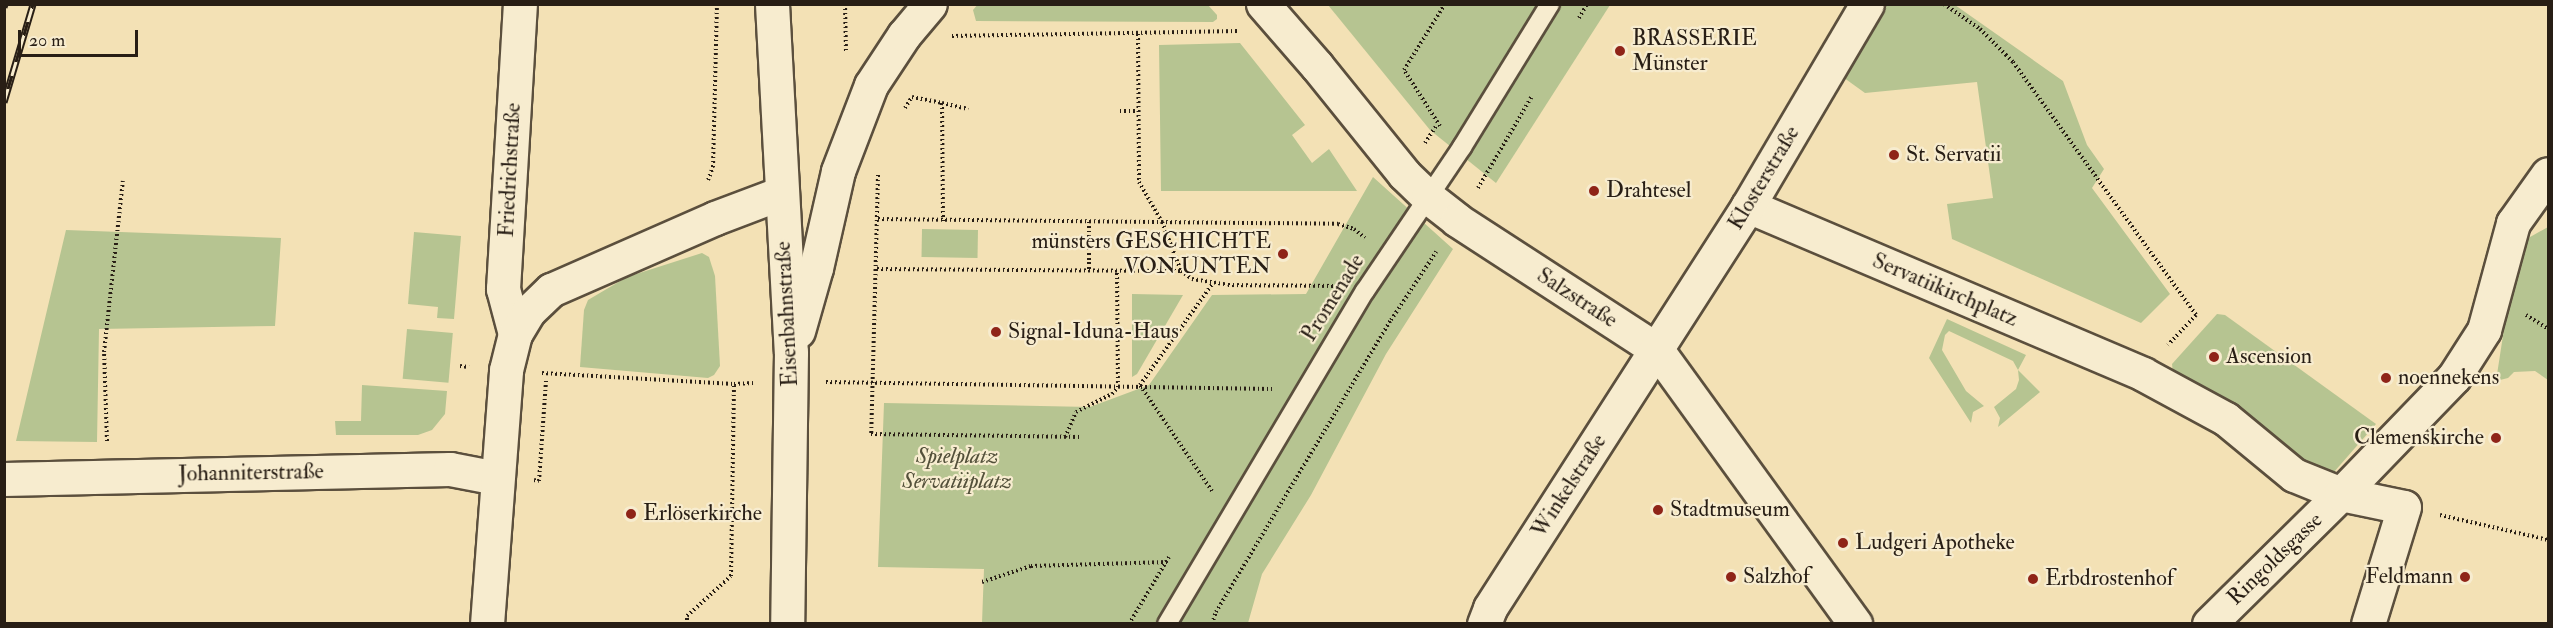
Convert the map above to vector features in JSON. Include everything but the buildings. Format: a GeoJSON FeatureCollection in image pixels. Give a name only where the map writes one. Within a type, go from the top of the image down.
{"type":"FeatureCollection","features":[{"type":"Feature","properties":{"kind":"street","name":"Friedrichstraße"},"geometry":{"type":"LineString","coordinates":[[515,334],[503,289],[520,4]]}},
{"type":"Feature","properties":{"kind":"street","name":"Eisenbahnstraße"},"geometry":{"type":"LineString","coordinates":[[772,4],[791,366],[787,624]]}},
{"type":"Feature","properties":{"kind":"street"},"geometry":{"type":"LineString","coordinates":[[791,366],[838,171],[871,85],[904,35],[930,4]]}},
{"type":"Feature","properties":{"kind":"street","name":"Klosterstraße"},"geometry":{"type":"LineString","coordinates":[[1657,350],[1748,206],[1867,4]]}},
{"type":"Feature","properties":{"kind":"street","name":"Salzstraße"},"geometry":{"type":"LineString","coordinates":[[1266,8],[1317,66],[1404,174],[1428,197],[1457,220],[1657,350],[1855,624]]}},
{"type":"Feature","properties":{"kind":"street","name":"Ringoldsgasse"},"geometry":{"type":"LineString","coordinates":[[2209,624],[2341,494],[2460,367],[2484,330],[2513,223],[2548,174]]}},
{"type":"Feature","properties":{"kind":"street","name":"Friedrichstraße"},"geometry":{"type":"LineString","coordinates":[[487,624],[506,370],[515,334],[528,312],[551,290],[715,218],[781,193]]}},
{"type":"Feature","properties":{"kind":"street","name":"Servatiikirchplatz"},"geometry":{"type":"LineString","coordinates":[[1748,206],[2143,374],[2226,419],[2294,475],[2341,494],[2404,507]]}},
{"type":"Feature","properties":{"kind":"street","name":"Winkelstraße"},"geometry":{"type":"LineString","coordinates":[[1484,624],[1490,608],[1657,350]]}},
{"type":"Feature","properties":{"kind":"street","name":"Johanniterstraße"},"geometry":{"type":"LineString","coordinates":[[4,480],[450,469],[497,478]]}},
{"type":"Feature","properties":{"kind":"street"},"geometry":{"type":"LineString","coordinates":[[2368,624],[2404,507]]}},
{"type":"Feature","properties":{"kind":"lane","name":"Promenade"},"geometry":{"type":"LineString","coordinates":[[1167,624],[1229,516],[1365,291],[1462,147],[1550,4]]}},
{"type":"Feature","properties":{"kind":"path"},"geometry":{"type":"LineString","coordinates":[[707,184],[712,167],[717,4]]}},
{"type":"Feature","properties":{"kind":"path"},"geometry":{"type":"LineString","coordinates":[[845,4],[845,21]]}},
{"type":"Feature","properties":{"kind":"path"},"geometry":{"type":"LineString","coordinates":[[1445,4],[1404,70],[1438,123],[1462,147],[1491,167]]}},
{"type":"Feature","properties":{"kind":"path"},"geometry":{"type":"LineString","coordinates":[[1944,4],[1980,29],[2013,62],[2196,315],[2143,374]]}},
{"type":"Feature","properties":{"kind":"path"},"geometry":{"type":"LineString","coordinates":[[944,45],[950,36],[1138,34],[1245,30],[1266,8]]}},
{"type":"Feature","properties":{"kind":"path"},"geometry":{"type":"LineString","coordinates":[[1138,34],[1139,182],[1162,222],[1181,271],[1192,279],[1213,283],[1351,286],[1365,291]]}},
{"type":"Feature","properties":{"kind":"path"},"geometry":{"type":"LineString","coordinates":[[1212,624],[1216,612],[1258,541],[1421,275],[1491,167],[1538,86]]}},
{"type":"Feature","properties":{"kind":"path"},"geometry":{"type":"LineString","coordinates":[[902,114],[917,89]]}},
{"type":"Feature","properties":{"kind":"path"},"geometry":{"type":"LineString","coordinates":[[912,97],[968,109]]}},
{"type":"Feature","properties":{"kind":"path"},"geometry":{"type":"LineString","coordinates":[[942,103],[944,220]]}},
{"type":"Feature","properties":{"kind":"path"},"geometry":{"type":"LineString","coordinates":[[1120,111],[1137,111]]}},
{"type":"Feature","properties":{"kind":"path"},"geometry":{"type":"LineString","coordinates":[[880,167],[871,434],[1081,437]]}},
{"type":"Feature","properties":{"kind":"path"},"geometry":{"type":"LineString","coordinates":[[108,477],[104,352],[123,181]]}},
{"type":"Feature","properties":{"kind":"path"},"geometry":{"type":"LineString","coordinates":[[878,219],[1338,224],[1354,229],[1421,275]]}},
{"type":"Feature","properties":{"kind":"path"},"geometry":{"type":"LineString","coordinates":[[1089,222],[1089,271]]}},
{"type":"Feature","properties":{"kind":"path"},"geometry":{"type":"LineString","coordinates":[[877,269],[1181,271]]}},
{"type":"Feature","properties":{"kind":"path"},"geometry":{"type":"LineString","coordinates":[[1065,437],[1076,412],[1112,394],[1118,387],[1118,271]]}},
{"type":"Feature","properties":{"kind":"path"},"geometry":{"type":"LineString","coordinates":[[1140,385],[1213,283]]}},
{"type":"Feature","properties":{"kind":"path"},"geometry":{"type":"LineString","coordinates":[[460,366],[734,384],[791,366],[872,383],[1118,387],[1140,385],[1305,390]]}},
{"type":"Feature","properties":{"kind":"path"},"geometry":{"type":"LineString","coordinates":[[687,624],[687,616],[731,576],[734,384]]}},
{"type":"Feature","properties":{"kind":"path"},"geometry":{"type":"LineString","coordinates":[[1140,385],[1229,516]]}},
{"type":"Feature","properties":{"kind":"path"},"geometry":{"type":"LineString","coordinates":[[2404,507],[2548,540]]}},
{"type":"Feature","properties":{"kind":"path"},"geometry":{"type":"LineString","coordinates":[[982,582],[1031,566],[1166,561]]}},
{"type":"Feature","properties":{"kind":"green space"},"geometry":{"type":"Polygon","coordinates":[[[978,4],[1208,5],[1217,15],[1217,19],[1213,22],[976,21],[973,10],[978,4]]]}},
{"type":"Feature","properties":{"kind":"green space"},"geometry":{"type":"Polygon","coordinates":[[[1328,5],[1610,5],[1496,183],[1430,130],[1328,5]]]}},
{"type":"Feature","properties":{"kind":"green space"},"geometry":{"type":"Polygon","coordinates":[[[1883,5],[1955,5],[2063,81],[2087,145],[2104,169],[2092,188],[2170,294],[2141,323],[1952,239],[1947,204],[1993,198],[1977,82],[1865,93],[1840,75],[1883,5]]]}},
{"type":"Feature","properties":{"kind":"green space"},"geometry":{"type":"Polygon","coordinates":[[[1240,43],[1305,125],[1292,135],[1312,163],[1329,149],[1357,191],[1161,191],[1159,45],[1240,43]]]}},
{"type":"Feature","properties":{"kind":"green space","name":"Spielplatz Servatiiplatz"},"geometry":{"type":"Polygon","coordinates":[[[1373,177],[1453,249],[1386,354],[1311,495],[1262,574],[1248,623],[982,623],[984,569],[878,567],[884,403],[1090,407],[1149,385],[1212,295],[1306,294],[1373,177]]]}},
{"type":"Feature","properties":{"kind":"green space"},"geometry":{"type":"Polygon","coordinates":[[[2548,227],[2548,380],[2535,371],[2514,372],[2508,378],[2496,381],[2508,303],[2523,241],[2548,227]]]}},
{"type":"Feature","properties":{"kind":"green space"},"geometry":{"type":"Polygon","coordinates":[[[922,229],[978,230],[978,258],[922,257],[922,229]]]}},
{"type":"Feature","properties":{"kind":"green space"},"geometry":{"type":"Polygon","coordinates":[[[66,230],[281,238],[275,326],[99,329],[97,442],[16,441],[66,230]]]}},
{"type":"Feature","properties":{"kind":"green space"},"geometry":{"type":"Polygon","coordinates":[[[414,232],[461,236],[454,319],[437,318],[438,307],[408,304],[414,232]]]}},
{"type":"Feature","properties":{"kind":"green space"},"geometry":{"type":"Polygon","coordinates":[[[702,253],[709,257],[715,276],[720,366],[714,375],[708,378],[580,367],[584,310],[588,300],[627,277],[702,253]]]}},
{"type":"Feature","properties":{"kind":"green space"},"geometry":{"type":"Polygon","coordinates":[[[1132,294],[1183,295],[1137,374],[1132,377],[1132,294]]]}},
{"type":"Feature","properties":{"kind":"green space"},"geometry":{"type":"Polygon","coordinates":[[[2217,314],[2225,315],[2376,424],[2327,480],[2173,373],[2172,364],[2217,314]]]}},
{"type":"Feature","properties":{"kind":"green space"},"geometry":{"type":"Polygon","coordinates":[[[1947,319],[2026,355],[2018,370],[2013,361],[1949,331],[1945,335],[1942,350],[1966,391],[1984,406],[1973,412],[1971,423],[1929,358],[1947,319]]]}},
{"type":"Feature","properties":{"kind":"green space"},"geometry":{"type":"Polygon","coordinates":[[[407,329],[453,333],[448,383],[403,379],[407,329]]]}},
{"type":"Feature","properties":{"kind":"green space"},"geometry":{"type":"Polygon","coordinates":[[[2018,370],[2040,392],[1998,427],[2000,418],[1994,407],[2016,389],[2019,380],[2018,370]]]}},
{"type":"Feature","properties":{"kind":"green space"},"geometry":{"type":"Polygon","coordinates":[[[362,385],[447,391],[445,414],[432,430],[418,435],[336,435],[335,421],[361,421],[362,385]]]}},
{"type":"Feature","properties":{"kind":"railway"},"geometry":{"type":"LineString","coordinates":[[4,102],[33,4]]}},
{"type":"Feature","properties":{"kind":"place","name":"BRASSERIE Münster"},"geometry":{"type":"Point","coordinates":[1620,51]}},
{"type":"Feature","properties":{"kind":"place","name":"St. Servatii"},"geometry":{"type":"Point","coordinates":[1894,155]}},
{"type":"Feature","properties":{"kind":"place","name":"Drahtesel"},"geometry":{"type":"Point","coordinates":[1594,191]}},
{"type":"Feature","properties":{"kind":"place","name":"münsters GESCHICHTE VON UNTEN"},"geometry":{"type":"Point","coordinates":[1283,254]}},
{"type":"Feature","properties":{"kind":"place","name":"Signal-Iduna-Haus"},"geometry":{"type":"Point","coordinates":[996,332]}},
{"type":"Feature","properties":{"kind":"place","name":"Ascension"},"geometry":{"type":"Point","coordinates":[2214,357]}},
{"type":"Feature","properties":{"kind":"place","name":"noennekens"},"geometry":{"type":"Point","coordinates":[2386,378]}},
{"type":"Feature","properties":{"kind":"place","name":"Clemenskirche"},"geometry":{"type":"Point","coordinates":[2496,438]}},
{"type":"Feature","properties":{"kind":"place","name":"Stadtmuseum"},"geometry":{"type":"Point","coordinates":[1658,510]}},
{"type":"Feature","properties":{"kind":"place","name":"Erlöserkirche"},"geometry":{"type":"Point","coordinates":[631,514]}},
{"type":"Feature","properties":{"kind":"place","name":"Ludgeri Apotheke"},"geometry":{"type":"Point","coordinates":[1843,543]}},
{"type":"Feature","properties":{"kind":"place","name":"Salzhof"},"geometry":{"type":"Point","coordinates":[1731,577]}},
{"type":"Feature","properties":{"kind":"place","name":"Feldmann"},"geometry":{"type":"Point","coordinates":[2465,577]}},
{"type":"Feature","properties":{"kind":"place","name":"Erbdrostenhof"},"geometry":{"type":"Point","coordinates":[2033,579]}}]}
